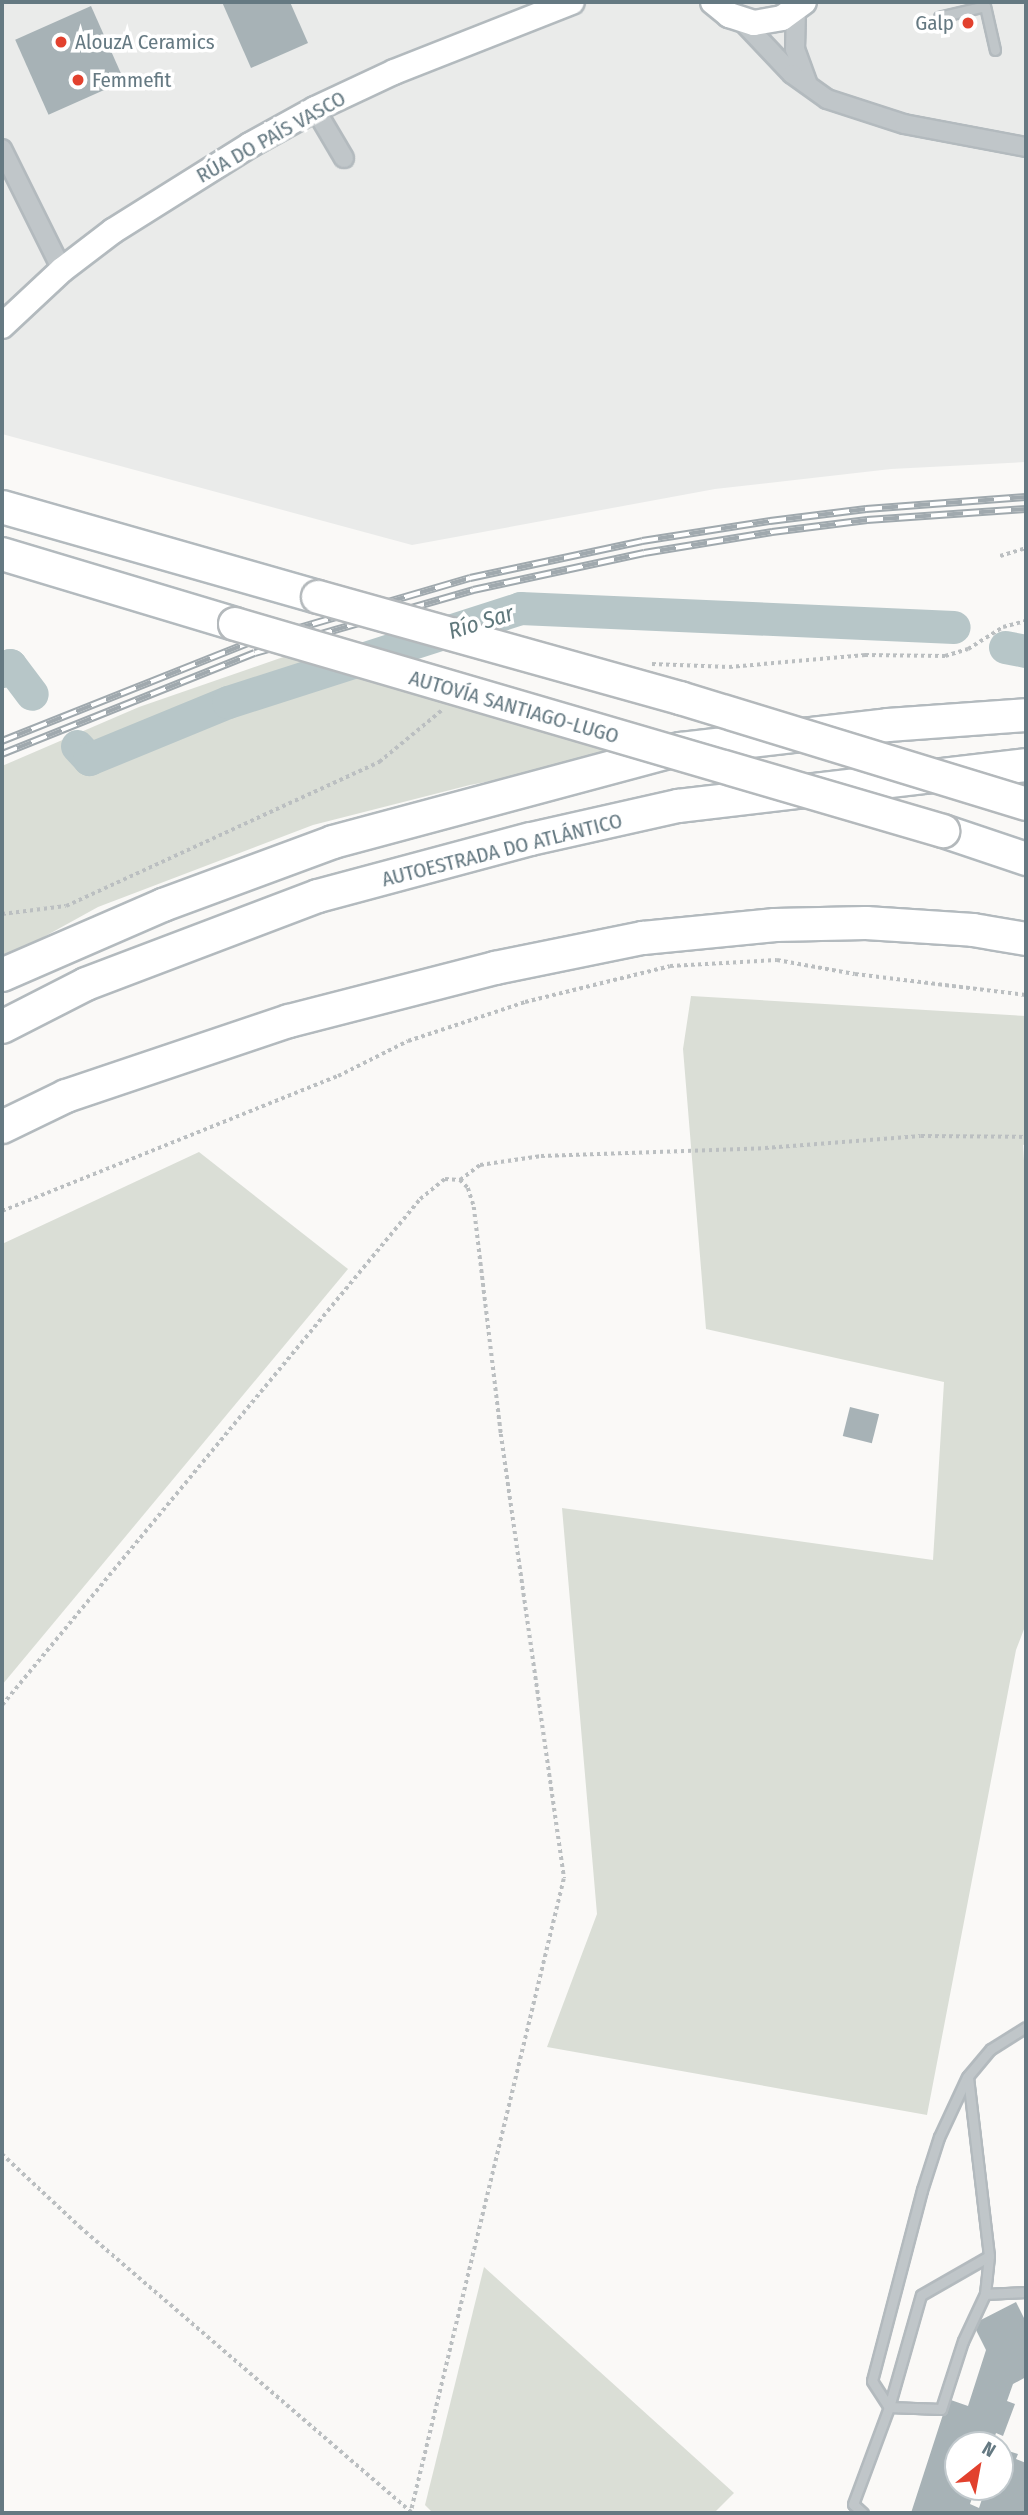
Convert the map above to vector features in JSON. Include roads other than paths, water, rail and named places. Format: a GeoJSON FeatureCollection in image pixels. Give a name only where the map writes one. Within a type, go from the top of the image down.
{"type":"FeatureCollection","features":[{"type":"Feature","properties":{"kind":"highway"},"geometry":{"type":"LineString","coordinates":[[2,507],[680,698],[1026,804]]}},
{"type":"Feature","properties":{"kind":"highway","name":"AUTOVÍA SANTIAGO-LUGO"},"geometry":{"type":"LineString","coordinates":[[2,554],[943,831],[1026,859]]}},
{"type":"Feature","properties":{"kind":"highway"},"geometry":{"type":"LineString","coordinates":[[2,975],[163,905],[333,842],[681,749],[888,725],[1026,715]]}},
{"type":"Feature","properties":{"kind":"highway","name":"AUTOESTRADA DO ATLÁNTICO"},"geometry":{"type":"LineString","coordinates":[[2,1027],[86,984],[214,933],[318,896],[531,839],[678,806],[1026,765]]}},
{"type":"Feature","properties":{"kind":"highway"},"geometry":{"type":"LineString","coordinates":[[2,1050],[56,1021],[388,879]]}},
{"type":"Feature","properties":{"kind":"highway"},"geometry":{"type":"LineString","coordinates":[[2,1127],[66,1096],[289,1021],[495,968],[643,938],[775,925],[866,923],[973,930],[1026,939]]}},
{"type":"Feature","properties":{"kind":"street","name":"RÚA DO PAÍS VASCO"},"geometry":{"type":"LineString","coordinates":[[2,326],[62,270],[113,231],[250,145],[315,109],[453,47],[572,2]]}},
{"type":"Feature","properties":{"kind":"street"},"geometry":{"type":"LineString","coordinates":[[713,2],[741,20],[792,74],[848,108],[893,121],[1026,147]]}},
{"type":"Feature","properties":{"kind":"street"},"geometry":{"type":"LineString","coordinates":[[741,20],[767,22],[800,6]]}},
{"type":"Feature","properties":{"kind":"street"},"geometry":{"type":"LineString","coordinates":[[800,6],[795,49],[810,87]]}},
{"type":"Feature","properties":{"kind":"street"},"geometry":{"type":"LineString","coordinates":[[315,109],[344,158]]}},
{"type":"Feature","properties":{"kind":"street"},"geometry":{"type":"LineString","coordinates":[[2,149],[62,270]]}},
{"type":"Feature","properties":{"kind":"lane"},"geometry":{"type":"LineString","coordinates":[[939,17],[985,6],[995,50]]}},
{"type":"Feature","properties":{"kind":"lane"},"geometry":{"type":"LineString","coordinates":[[889,2407],[872,2381],[922,2190],[939,2137],[968,2076],[991,2049],[1026,2027]]}},
{"type":"Feature","properties":{"kind":"lane"},"geometry":{"type":"LineString","coordinates":[[889,2407],[941,2409],[963,2341],[985,2294],[989,2256],[968,2076]]}},
{"type":"Feature","properties":{"kind":"lane"},"geometry":{"type":"LineString","coordinates":[[863,2513],[851,2509],[889,2407],[921,2295],[989,2256]]}},
{"type":"Feature","properties":{"kind":"lane"},"geometry":{"type":"LineString","coordinates":[[985,2294],[1026,2292]]}},
{"type":"Feature","properties":{"kind":"waterway","name":"Río Sar"},"geometry":{"type":"LineString","coordinates":[[77,746],[89,759],[228,702],[520,608],[954,627]]}},
{"type":"Feature","properties":{"kind":"waterway","name":"Río Sar"},"geometry":{"type":"LineString","coordinates":[[1005,647],[1026,651]]}},
{"type":"Feature","properties":{"kind":"waterway","name":"Río Sar"},"geometry":{"type":"LineString","coordinates":[[2,671],[10,665],[32,694]]}},
{"type":"Feature","properties":{"kind":"railway"},"geometry":{"type":"LineString","coordinates":[[2,741],[251,642],[470,578],[642,541],[770,521],[866,509],[1026,497]]}},
{"type":"Feature","properties":{"kind":"railway"},"geometry":{"type":"LineString","coordinates":[[2,754],[255,653],[473,590],[644,553],[772,532],[867,520],[1026,509]]}},
{"type":"Feature","properties":{"kind":"place","name":"Galp"},"geometry":{"type":"Point","coordinates":[968,23]}},
{"type":"Feature","properties":{"kind":"place","name":"AlouzA Ceramics"},"geometry":{"type":"Point","coordinates":[61,42]}},
{"type":"Feature","properties":{"kind":"place","name":"Femmefit"},"geometry":{"type":"Point","coordinates":[78,80]}}]}
